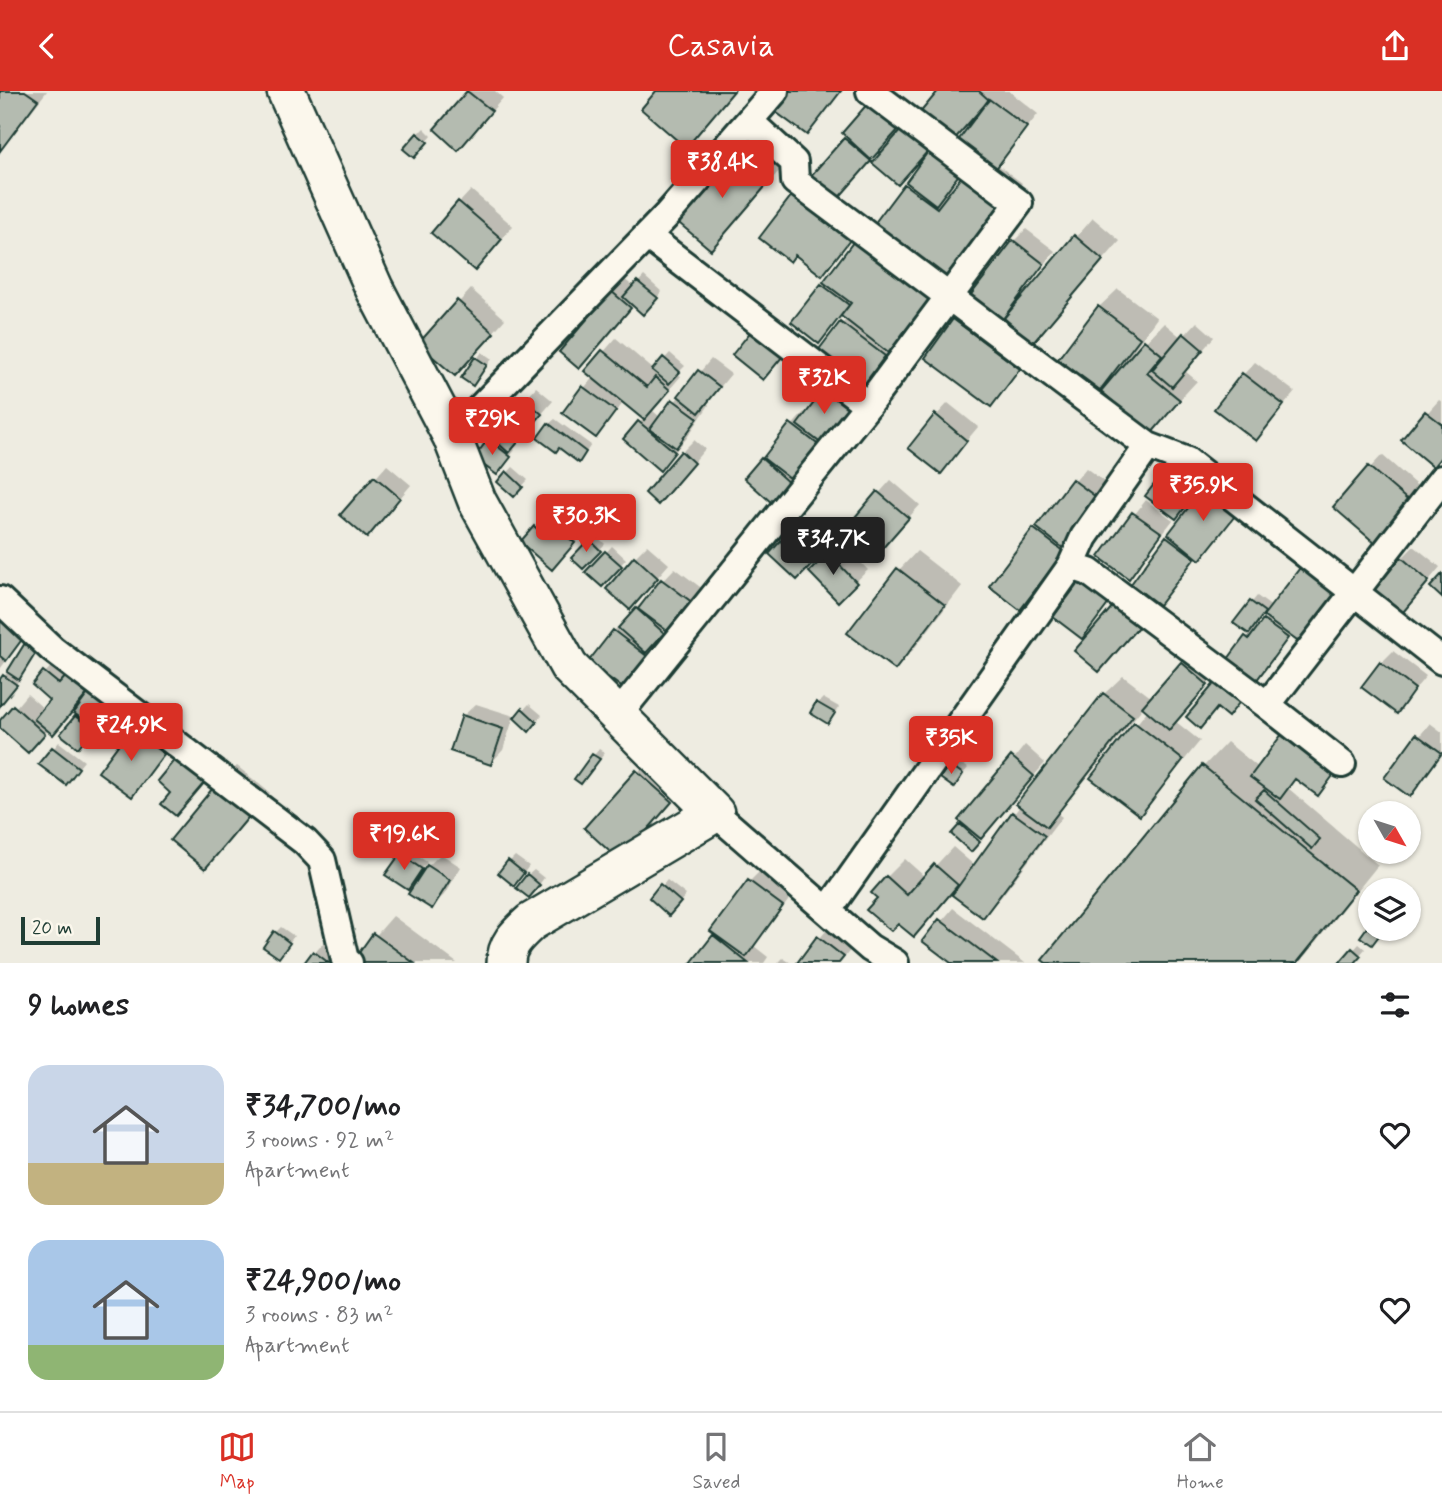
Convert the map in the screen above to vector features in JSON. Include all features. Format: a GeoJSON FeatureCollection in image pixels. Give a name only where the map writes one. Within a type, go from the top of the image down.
{"type":"FeatureCollection","features":[{"type":"Feature","properties":{"kind":"street"},"geometry":{"type":"LineString","coordinates":[[286,91],[374,288],[452,437],[477,501],[569,667],[715,813],[828,910],[865,955],[895,963]]}},
{"type":"Feature","properties":{"kind":"street"},"geometry":{"type":"LineString","coordinates":[[452,437],[647,236],[775,91]]}},
{"type":"Feature","properties":{"kind":"street"},"geometry":{"type":"LineString","coordinates":[[618,715],[868,405],[1019,203],[870,91]]}},
{"type":"Feature","properties":{"kind":"street"},"geometry":{"type":"LineString","coordinates":[[749,121],[794,162],[795,181],[1149,446],[1187,461],[1442,661]]}},
{"type":"Feature","properties":{"kind":"street"},"geometry":{"type":"LineString","coordinates":[[647,236],[868,405]]}},
{"type":"Feature","properties":{"kind":"street"},"geometry":{"type":"LineString","coordinates":[[828,910],[1071,566],[1084,537],[1149,446]]}},
{"type":"Feature","properties":{"kind":"street"},"geometry":{"type":"LineString","coordinates":[[1267,705],[1442,479]]}},
{"type":"Feature","properties":{"kind":"street"},"geometry":{"type":"LineString","coordinates":[[1071,566],[1089,572],[1342,764]]}},
{"type":"Feature","properties":{"kind":"street"},"geometry":{"type":"LineString","coordinates":[[0,600],[52,649],[305,842],[322,860],[345,960],[349,963]]}},
{"type":"Feature","properties":{"kind":"street"},"geometry":{"type":"LineString","coordinates":[[506,963],[512,941],[531,922],[715,813]]}},
{"type":"Feature","properties":{"kind":"building"},"geometry":{"type":"Polygon","coordinates":[[[0,91],[25,91],[38,100],[0,151],[0,91]]]}},
{"type":"Feature","properties":{"kind":"building"},"geometry":{"type":"Polygon","coordinates":[[[467,91],[492,111],[458,151],[434,129],[467,91]]]}},
{"type":"Feature","properties":{"kind":"building"},"geometry":{"type":"Polygon","coordinates":[[[656,91],[734,91],[686,148],[641,109],[656,91]]]}},
{"type":"Feature","properties":{"kind":"building"},"geometry":{"type":"Polygon","coordinates":[[[788,91],[841,91],[807,135],[773,110],[788,91]]]}},
{"type":"Feature","properties":{"kind":"building"},"geometry":{"type":"Polygon","coordinates":[[[938,91],[979,91],[989,100],[952,142],[919,114],[938,91]]]}},
{"type":"Feature","properties":{"kind":"building"},"geometry":{"type":"Polygon","coordinates":[[[989,99],[1027,127],[992,174],[954,146],[989,99]]]}},
{"type":"Feature","properties":{"kind":"building"},"geometry":{"type":"Polygon","coordinates":[[[869,102],[899,129],[871,160],[842,133],[869,102]]]}},
{"type":"Feature","properties":{"kind":"building"},"geometry":{"type":"Polygon","coordinates":[[[901,130],[927,152],[898,185],[872,163],[901,130]]]}},
{"type":"Feature","properties":{"kind":"building"},"geometry":{"type":"Polygon","coordinates":[[[417,133],[428,142],[414,158],[403,149],[417,133]]]}},
{"type":"Feature","properties":{"kind":"building"},"geometry":{"type":"Polygon","coordinates":[[[844,138],[871,161],[835,202],[808,179],[844,138]]]}},
{"type":"Feature","properties":{"kind":"building"},"geometry":{"type":"Polygon","coordinates":[[[930,149],[960,173],[936,205],[906,182],[930,149]]]}},
{"type":"Feature","properties":{"kind":"building"},"geometry":{"type":"Polygon","coordinates":[[[733,150],[770,181],[711,250],[674,219],[733,150]]]}},
{"type":"Feature","properties":{"kind":"building"},"geometry":{"type":"Polygon","coordinates":[[[965,172],[1005,202],[947,279],[874,224],[904,184],[937,208],[965,172]]]}},
{"type":"Feature","properties":{"kind":"building"},"geometry":{"type":"Polygon","coordinates":[[[792,195],[850,240],[822,276],[795,255],[790,262],[759,238],[792,195]]]}},
{"type":"Feature","properties":{"kind":"building"},"geometry":{"type":"Polygon","coordinates":[[[458,201],[502,239],[475,271],[431,233],[458,201]]]}},
{"type":"Feature","properties":{"kind":"building"},"geometry":{"type":"Polygon","coordinates":[[[1074,235],[1103,260],[1033,343],[1004,318],[1074,235]]]}},
{"type":"Feature","properties":{"kind":"building"},"geometry":{"type":"Polygon","coordinates":[[[1013,240],[1044,264],[1002,320],[970,296],[1013,240]]]}},
{"type":"Feature","properties":{"kind":"building"},"geometry":{"type":"Polygon","coordinates":[[[854,241],[932,301],[891,355],[841,316],[851,303],[823,282],[854,241]]]}},
{"type":"Feature","properties":{"kind":"building"},"geometry":{"type":"Polygon","coordinates":[[[637,281],[658,298],[643,315],[623,297],[637,281]]]}},
{"type":"Feature","properties":{"kind":"building"},"geometry":{"type":"Polygon","coordinates":[[[821,284],[849,305],[819,344],[791,322],[821,284]]]}},
{"type":"Feature","properties":{"kind":"building"},"geometry":{"type":"Polygon","coordinates":[[[611,291],[631,308],[579,369],[559,352],[611,291]]]}},
{"type":"Feature","properties":{"kind":"building"},"geometry":{"type":"Polygon","coordinates":[[[457,300],[494,333],[455,376],[418,344],[457,300]]]}},
{"type":"Feature","properties":{"kind":"building"},"geometry":{"type":"Polygon","coordinates":[[[1098,306],[1140,338],[1100,390],[1058,359],[1098,306]]]}},
{"type":"Feature","properties":{"kind":"building"},"geometry":{"type":"Polygon","coordinates":[[[953,319],[1020,369],[991,407],[925,358],[953,319]]]}},
{"type":"Feature","properties":{"kind":"building"},"geometry":{"type":"Polygon","coordinates":[[[840,322],[885,356],[862,387],[817,352],[840,322]]]}},
{"type":"Feature","properties":{"kind":"building"},"geometry":{"type":"Polygon","coordinates":[[[752,330],[783,356],[763,380],[732,355],[752,330]]]}},
{"type":"Feature","properties":{"kind":"building"},"geometry":{"type":"Polygon","coordinates":[[[1183,333],[1203,350],[1172,387],[1152,370],[1183,333]]]}},
{"type":"Feature","properties":{"kind":"building"},"geometry":{"type":"Polygon","coordinates":[[[1144,340],[1162,355],[1147,373],[1180,400],[1151,434],[1101,391],[1144,340]]]}},
{"type":"Feature","properties":{"kind":"building"},"geometry":{"type":"Polygon","coordinates":[[[602,350],[647,387],[655,377],[670,390],[644,420],[584,371],[602,350]]]}},
{"type":"Feature","properties":{"kind":"building"},"geometry":{"type":"Polygon","coordinates":[[[475,357],[487,365],[473,386],[461,378],[475,357]]]}},
{"type":"Feature","properties":{"kind":"building"},"geometry":{"type":"Polygon","coordinates":[[[663,357],[680,372],[669,384],[652,370],[663,357]]]}},
{"type":"Feature","properties":{"kind":"building"},"geometry":{"type":"Polygon","coordinates":[[[698,370],[720,387],[699,413],[678,396],[698,370]]]}},
{"type":"Feature","properties":{"kind":"building"},"geometry":{"type":"Polygon","coordinates":[[[1242,373],[1284,405],[1256,441],[1214,409],[1242,373]]]}},
{"type":"Feature","properties":{"kind":"building"},"geometry":{"type":"Polygon","coordinates":[[[582,386],[616,411],[596,438],[562,413],[582,386]]]}},
{"type":"Feature","properties":{"kind":"building"},"geometry":{"type":"Polygon","coordinates":[[[826,387],[850,406],[822,444],[797,425],[826,387]]]}},
{"type":"Feature","properties":{"kind":"building"},"geometry":{"type":"Polygon","coordinates":[[[523,398],[542,414],[509,453],[490,436],[523,398]]]}},
{"type":"Feature","properties":{"kind":"building"},"geometry":{"type":"Polygon","coordinates":[[[672,399],[698,418],[676,448],[650,429],[672,399]]]}},
{"type":"Feature","properties":{"kind":"building"},"geometry":{"type":"Polygon","coordinates":[[[1425,411],[1442,424],[1442,456],[1433,467],[1401,440],[1425,411]]]}},
{"type":"Feature","properties":{"kind":"building"},"geometry":{"type":"Polygon","coordinates":[[[935,414],[967,441],[941,474],[908,448],[935,414]]]}},
{"type":"Feature","properties":{"kind":"building"},"geometry":{"type":"Polygon","coordinates":[[[638,421],[675,452],[660,471],[623,439],[638,421]]]}},
{"type":"Feature","properties":{"kind":"building"},"geometry":{"type":"Polygon","coordinates":[[[548,423],[586,452],[579,463],[559,448],[556,452],[537,438],[548,423]]]}},
{"type":"Feature","properties":{"kind":"building"},"geometry":{"type":"Polygon","coordinates":[[[790,423],[821,447],[794,482],[763,458],[790,423]]]}},
{"type":"Feature","properties":{"kind":"building"},"geometry":{"type":"Polygon","coordinates":[[[488,439],[511,457],[497,475],[474,458],[488,439]]]}},
{"type":"Feature","properties":{"kind":"building"},"geometry":{"type":"Polygon","coordinates":[[[681,451],[694,463],[658,505],[645,493],[681,451]]]}},
{"type":"Feature","properties":{"kind":"building"},"geometry":{"type":"Polygon","coordinates":[[[761,458],[790,484],[773,504],[744,478],[761,458]]]}},
{"type":"Feature","properties":{"kind":"building"},"geometry":{"type":"Polygon","coordinates":[[[1169,465],[1200,488],[1176,519],[1145,496],[1169,465]]]}},
{"type":"Feature","properties":{"kind":"building"},"geometry":{"type":"Polygon","coordinates":[[[1368,466],[1411,503],[1376,544],[1333,507],[1368,466]]]}},
{"type":"Feature","properties":{"kind":"building"},"geometry":{"type":"Polygon","coordinates":[[[506,471],[523,487],[514,497],[497,482],[506,471]]]}},
{"type":"Feature","properties":{"kind":"building"},"geometry":{"type":"Polygon","coordinates":[[[374,476],[400,498],[367,538],[340,515],[374,476]]]}},
{"type":"Feature","properties":{"kind":"building"},"geometry":{"type":"Polygon","coordinates":[[[1072,479],[1100,500],[1063,548],[1036,527],[1072,479]]]}},
{"type":"Feature","properties":{"kind":"building"},"geometry":{"type":"Polygon","coordinates":[[[1205,486],[1238,512],[1200,560],[1168,534],[1205,486]]]}},
{"type":"Feature","properties":{"kind":"building"},"geometry":{"type":"Polygon","coordinates":[[[877,491],[909,518],[881,550],[850,523],[877,491]]]}},
{"type":"Feature","properties":{"kind":"building"},"geometry":{"type":"Polygon","coordinates":[[[1132,512],[1162,533],[1129,579],[1099,557],[1132,512]]]}},
{"type":"Feature","properties":{"kind":"building"},"geometry":{"type":"Polygon","coordinates":[[[553,525],[575,543],[552,570],[520,542],[534,526],[544,535],[553,525]]]}},
{"type":"Feature","properties":{"kind":"building"},"geometry":{"type":"Polygon","coordinates":[[[793,527],[822,554],[797,580],[769,554],[793,527]]]}},
{"type":"Feature","properties":{"kind":"building"},"geometry":{"type":"Polygon","coordinates":[[[1033,528],[1064,552],[1020,610],[989,586],[1033,528]]]}},
{"type":"Feature","properties":{"kind":"building"},"geometry":{"type":"Polygon","coordinates":[[[1166,536],[1195,558],[1159,605],[1131,584],[1166,536]]]}},
{"type":"Feature","properties":{"kind":"building"},"geometry":{"type":"Polygon","coordinates":[[[589,539],[601,551],[583,569],[571,558],[589,539]]]}},
{"type":"Feature","properties":{"kind":"building"},"geometry":{"type":"Polygon","coordinates":[[[605,551],[622,566],[602,587],[585,572],[605,551]]]}},
{"type":"Feature","properties":{"kind":"building"},"geometry":{"type":"Polygon","coordinates":[[[828,553],[857,583],[838,602],[809,572],[828,553]]]}},
{"type":"Feature","properties":{"kind":"building"},"geometry":{"type":"Polygon","coordinates":[[[634,556],[658,578],[630,610],[606,589],[634,556]]]}},
{"type":"Feature","properties":{"kind":"building"},"geometry":{"type":"Polygon","coordinates":[[[1401,557],[1429,581],[1399,617],[1371,594],[1401,557]]]}},
{"type":"Feature","properties":{"kind":"building"},"geometry":{"type":"Polygon","coordinates":[[[1303,564],[1343,595],[1304,646],[1263,616],[1303,564]]]}},
{"type":"Feature","properties":{"kind":"building"},"geometry":{"type":"Polygon","coordinates":[[[897,568],[945,605],[895,670],[847,633],[897,568]]]}},
{"type":"Feature","properties":{"kind":"building"},"geometry":{"type":"Polygon","coordinates":[[[1442,574],[1442,598],[1430,587],[1442,574]]]}},
{"type":"Feature","properties":{"kind":"building"},"geometry":{"type":"Polygon","coordinates":[[[661,579],[693,603],[670,633],[638,609],[661,579]]]}},
{"type":"Feature","properties":{"kind":"building"},"geometry":{"type":"Polygon","coordinates":[[[1080,581],[1109,603],[1082,639],[1053,617],[1080,581]]]}},
{"type":"Feature","properties":{"kind":"building"},"geometry":{"type":"Polygon","coordinates":[[[1250,601],[1265,612],[1249,634],[1233,623],[1250,601]]]}},
{"type":"Feature","properties":{"kind":"building"},"geometry":{"type":"Polygon","coordinates":[[[1113,606],[1138,627],[1099,672],[1074,651],[1113,606]]]}},
{"type":"Feature","properties":{"kind":"building"},"geometry":{"type":"Polygon","coordinates":[[[636,608],[664,633],[646,653],[618,628],[636,608]]]}},
{"type":"Feature","properties":{"kind":"building"},"geometry":{"type":"Polygon","coordinates":[[[0,615],[26,634],[6,661],[0,656],[0,615]]]}},
{"type":"Feature","properties":{"kind":"building"},"geometry":{"type":"Polygon","coordinates":[[[1263,620],[1288,638],[1256,681],[1228,659],[1245,636],[1249,639],[1263,620]]]}},
{"type":"Feature","properties":{"kind":"building"},"geometry":{"type":"Polygon","coordinates":[[[613,630],[648,657],[624,689],[588,662],[613,630]]]}},
{"type":"Feature","properties":{"kind":"building"},"geometry":{"type":"Polygon","coordinates":[[[25,643],[37,651],[19,680],[7,672],[25,643]]]}},
{"type":"Feature","properties":{"kind":"building"},"geometry":{"type":"Polygon","coordinates":[[[1181,662],[1208,685],[1169,730],[1142,707],[1181,662]]]}},
{"type":"Feature","properties":{"kind":"building"},"geometry":{"type":"Polygon","coordinates":[[[1380,662],[1415,689],[1397,714],[1361,687],[1380,662]]]}},
{"type":"Feature","properties":{"kind":"building"},"geometry":{"type":"Polygon","coordinates":[[[43,671],[59,684],[67,675],[88,693],[53,735],[34,719],[49,700],[32,685],[43,671]]]}},
{"type":"Feature","properties":{"kind":"building"},"geometry":{"type":"Polygon","coordinates":[[[3,675],[17,685],[0,706],[0,679],[3,675]]]}},
{"type":"Feature","properties":{"kind":"building"},"geometry":{"type":"Polygon","coordinates":[[[1218,679],[1242,699],[1228,717],[1217,708],[1200,729],[1186,717],[1218,679]]]}},
{"type":"Feature","properties":{"kind":"building"},"geometry":{"type":"Polygon","coordinates":[[[90,691],[125,718],[109,739],[74,713],[90,691]]]}},
{"type":"Feature","properties":{"kind":"building"},"geometry":{"type":"Polygon","coordinates":[[[1103,693],[1133,716],[1047,827],[1016,804],[1103,693]]]}},
{"type":"Feature","properties":{"kind":"building"},"geometry":{"type":"Polygon","coordinates":[[[816,702],[835,713],[828,724],[810,713],[816,702]]]}},
{"type":"Feature","properties":{"kind":"building"},"geometry":{"type":"Polygon","coordinates":[[[13,705],[45,734],[28,753],[0,728],[0,720],[13,705]]]}},
{"type":"Feature","properties":{"kind":"building"},"geometry":{"type":"Polygon","coordinates":[[[522,708],[537,722],[529,732],[514,718],[522,708]]]}},
{"type":"Feature","properties":{"kind":"building"},"geometry":{"type":"Polygon","coordinates":[[[462,715],[503,729],[491,765],[450,751],[462,715]]]}},
{"type":"Feature","properties":{"kind":"building"},"geometry":{"type":"Polygon","coordinates":[[[75,716],[92,729],[78,748],[60,734],[75,716]]]}},
{"type":"Feature","properties":{"kind":"building"},"geometry":{"type":"Polygon","coordinates":[[[1134,722],[1183,760],[1140,816],[1090,778],[1134,722]]]}},
{"type":"Feature","properties":{"kind":"building"},"geometry":{"type":"Polygon","coordinates":[[[130,729],[164,754],[132,797],[98,772],[130,729]]]}},
{"type":"Feature","properties":{"kind":"building"},"geometry":{"type":"Polygon","coordinates":[[[1285,730],[1335,773],[1318,796],[1295,779],[1280,799],[1250,777],[1285,730]]]}},
{"type":"Feature","properties":{"kind":"building"},"geometry":{"type":"Polygon","coordinates":[[[1416,734],[1442,753],[1410,797],[1384,778],[1416,734]]]}},
{"type":"Feature","properties":{"kind":"building"},"geometry":{"type":"Polygon","coordinates":[[[52,747],[79,768],[66,785],[38,764],[52,747]]]}},
{"type":"Feature","properties":{"kind":"building"},"geometry":{"type":"Polygon","coordinates":[[[592,754],[600,759],[581,784],[574,779],[592,754]]]}},
{"type":"Feature","properties":{"kind":"building"},"geometry":{"type":"Polygon","coordinates":[[[1011,756],[1034,776],[981,839],[958,820],[1011,756]]]}},
{"type":"Feature","properties":{"kind":"building"},"geometry":{"type":"Polygon","coordinates":[[[176,758],[204,783],[176,816],[161,804],[170,793],[157,781],[176,758]]]}},
{"type":"Feature","properties":{"kind":"building"},"geometry":{"type":"Polygon","coordinates":[[[949,764],[963,774],[954,788],[940,778],[949,764]]]}},
{"type":"Feature","properties":{"kind":"building"},"geometry":{"type":"Polygon","coordinates":[[[1202,765],[1356,890],[1297,963],[1046,963],[1042,960],[1202,765]]]}},
{"type":"Feature","properties":{"kind":"building"},"geometry":{"type":"Polygon","coordinates":[[[636,770],[672,802],[620,861],[584,828],[636,770]]]}},
{"type":"Feature","properties":{"kind":"building"},"geometry":{"type":"Polygon","coordinates":[[[217,783],[252,813],[205,869],[170,840],[217,783]]]}},
{"type":"Feature","properties":{"kind":"building"},"geometry":{"type":"Polygon","coordinates":[[[1264,790],[1320,839],[1312,849],[1255,799],[1264,790]]]}},
{"type":"Feature","properties":{"kind":"building"},"geometry":{"type":"Polygon","coordinates":[[[1012,812],[1045,836],[983,918],[952,895],[1012,812]]]}},
{"type":"Feature","properties":{"kind":"building"},"geometry":{"type":"Polygon","coordinates":[[[960,824],[980,842],[971,852],[951,834],[960,824]]]}},
{"type":"Feature","properties":{"kind":"building"},"geometry":{"type":"Polygon","coordinates":[[[400,854],[422,869],[408,890],[385,875],[400,854]]]}},
{"type":"Feature","properties":{"kind":"building"},"geometry":{"type":"Polygon","coordinates":[[[508,860],[524,873],[514,886],[498,873],[508,860]]]}},
{"type":"Feature","properties":{"kind":"building"},"geometry":{"type":"Polygon","coordinates":[[[934,864],[958,885],[914,937],[898,924],[891,931],[866,910],[877,898],[871,893],[886,876],[907,895],[934,864]]]}},
{"type":"Feature","properties":{"kind":"building"},"geometry":{"type":"Polygon","coordinates":[[[427,865],[450,880],[432,909],[408,894],[427,865]]]}},
{"type":"Feature","properties":{"kind":"building"},"geometry":{"type":"Polygon","coordinates":[[[527,874],[540,885],[529,898],[516,888],[527,874]]]}},
{"type":"Feature","properties":{"kind":"building"},"geometry":{"type":"Polygon","coordinates":[[[748,880],[783,906],[746,957],[710,931],[748,880]]]}},
{"type":"Feature","properties":{"kind":"building"},"geometry":{"type":"Polygon","coordinates":[[[660,884],[681,902],[669,916],[649,898],[660,884]]]}},
{"type":"Feature","properties":{"kind":"building"},"geometry":{"type":"Polygon","coordinates":[[[939,919],[997,963],[951,963],[922,941],[939,919]]]}},
{"type":"Feature","properties":{"kind":"building"},"geometry":{"type":"Polygon","coordinates":[[[274,931],[290,943],[279,958],[263,947],[274,931]]]}},
{"type":"Feature","properties":{"kind":"building"},"geometry":{"type":"Polygon","coordinates":[[[373,933],[414,963],[365,963],[356,957],[373,933]]]}},
{"type":"Feature","properties":{"kind":"building"},"geometry":{"type":"Polygon","coordinates":[[[713,935],[748,963],[691,963],[713,935]]]}},
{"type":"Feature","properties":{"kind":"building"},"geometry":{"type":"Polygon","coordinates":[[[817,936],[844,957],[839,963],[797,963],[817,936]]]}},
{"type":"Feature","properties":{"kind":"building"},"geometry":{"type":"Polygon","coordinates":[[[1352,948],[1361,956],[1355,963],[1339,963],[1352,948]]]}},
{"type":"Feature","properties":{"kind":"building"},"geometry":{"type":"Polygon","coordinates":[[[313,951],[329,963],[304,963],[313,951]]]}}]}
